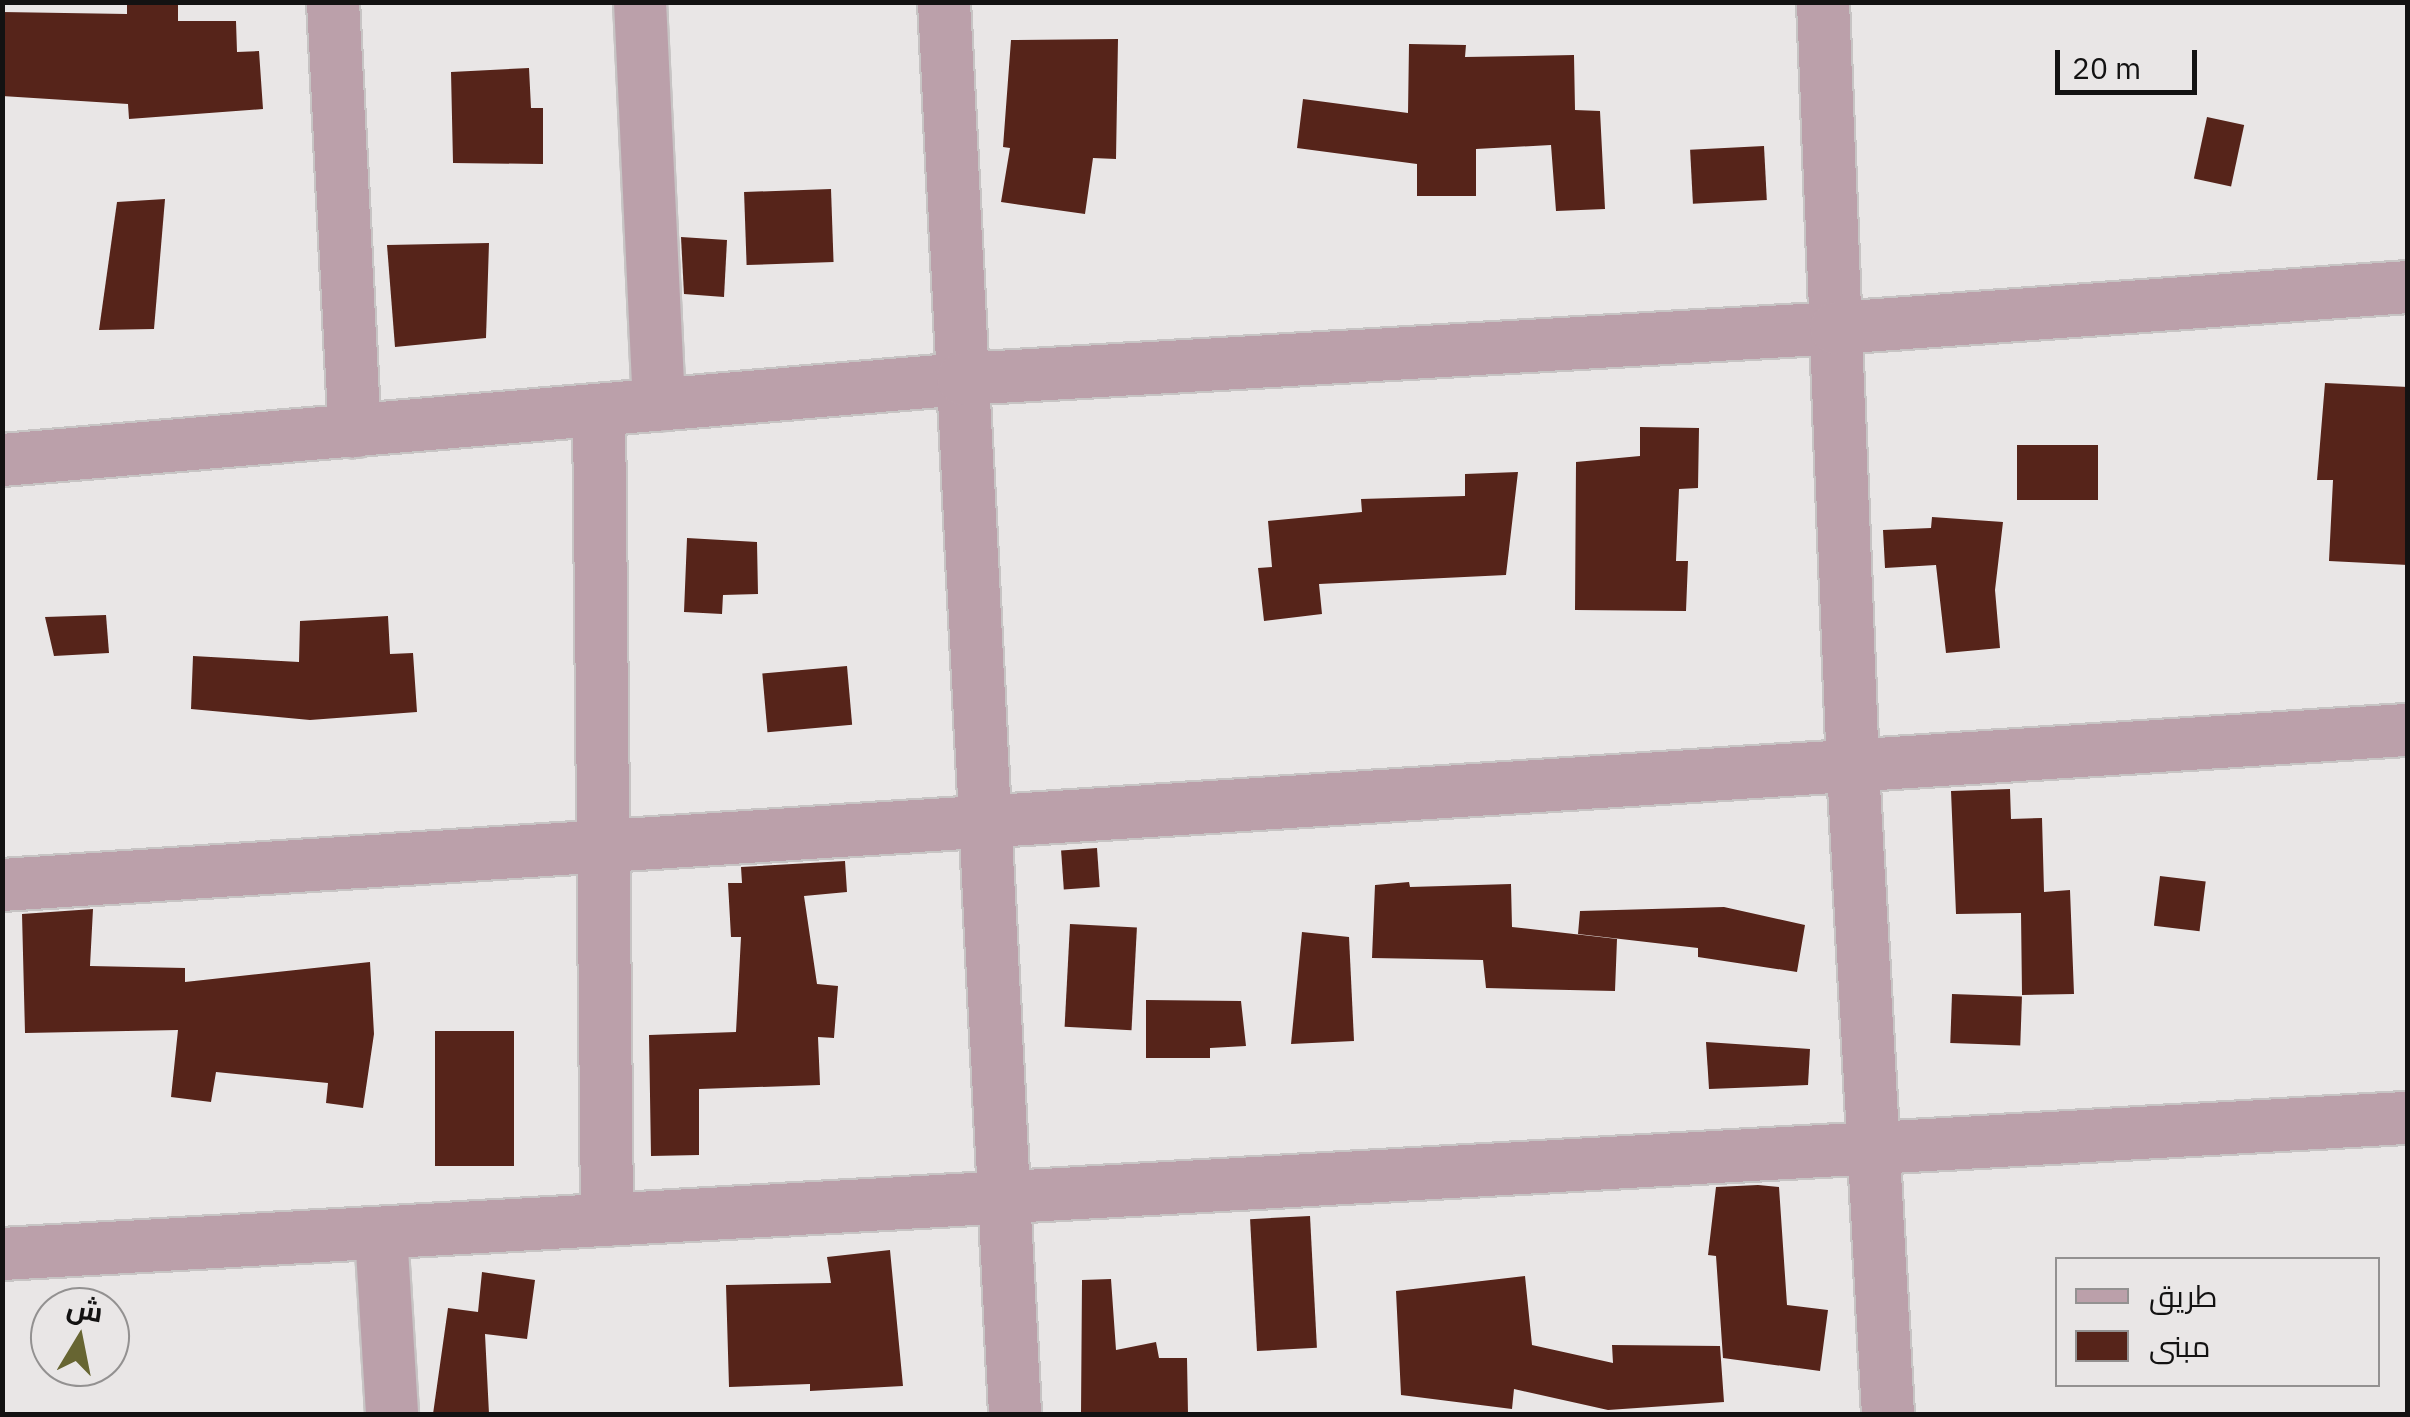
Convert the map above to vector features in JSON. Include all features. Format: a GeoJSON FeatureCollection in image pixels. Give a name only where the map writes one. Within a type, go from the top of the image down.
{"type":"FeatureCollection","features":[{"type":"Feature","properties":{"kind":"street"},"geometry":{"type":"LineString","coordinates":[[333,2],[356,430]]}},
{"type":"Feature","properties":{"kind":"street"},"geometry":{"type":"LineString","coordinates":[[640,2],[658,404]]}},
{"type":"Feature","properties":{"kind":"street"},"geometry":{"type":"LineString","coordinates":[[1822,2],[1853,768],[1888,1414]]}},
{"type":"Feature","properties":{"kind":"street"},"geometry":{"type":"LineString","coordinates":[[954,3],[963,379],[1015,1414]]}},
{"type":"Feature","properties":{"kind":"street"},"geometry":{"type":"LineString","coordinates":[[2,460],[963,379],[1836,328],[2408,287]]}},
{"type":"Feature","properties":{"kind":"street"},"geometry":{"type":"LineString","coordinates":[[599,410],[607,1220]]}},
{"type":"Feature","properties":{"kind":"street"},"geometry":{"type":"LineString","coordinates":[[2,885],[986,826],[2408,730]]}},
{"type":"Feature","properties":{"kind":"street"},"geometry":{"type":"LineString","coordinates":[[2,1254],[2408,1118]]}},
{"type":"Feature","properties":{"kind":"street"},"geometry":{"type":"LineString","coordinates":[[381,1233],[392,1414]]}},
{"type":"Feature","properties":{"kind":"building"},"geometry":{"type":"Polygon","coordinates":[[[127,2],[178,2],[178,21],[236,21],[237,52],[259,51],[263,109],[129,119],[128,104],[2,96],[2,12],[127,14],[127,2]]]}},
{"type":"Feature","properties":{"kind":"building"},"geometry":{"type":"Polygon","coordinates":[[[1118,39],[1116,159],[1093,158],[1085,214],[1001,202],[1010,148],[1003,147],[1011,40],[1118,39]]]}},
{"type":"Feature","properties":{"kind":"building"},"geometry":{"type":"Polygon","coordinates":[[[1409,44],[1466,45],[1465,57],[1574,55],[1575,110],[1600,111],[1605,209],[1556,211],[1551,145],[1476,149],[1476,196],[1417,196],[1417,164],[1297,148],[1303,99],[1408,113],[1409,44]]]}},
{"type":"Feature","properties":{"kind":"building"},"geometry":{"type":"Polygon","coordinates":[[[529,68],[531,108],[543,108],[543,164],[453,163],[451,72],[529,68]]]}},
{"type":"Feature","properties":{"kind":"building"},"geometry":{"type":"Polygon","coordinates":[[[2207,117],[2244,125],[2231,187],[2194,179],[2207,117]]]}},
{"type":"Feature","properties":{"kind":"building"},"geometry":{"type":"Polygon","coordinates":[[[1764,146],[1767,200],[1693,204],[1690,150],[1764,146]]]}},
{"type":"Feature","properties":{"kind":"building"},"geometry":{"type":"Polygon","coordinates":[[[831,189],[834,262],[747,265],[744,192],[831,189]]]}},
{"type":"Feature","properties":{"kind":"building"},"geometry":{"type":"Polygon","coordinates":[[[165,199],[154,329],[99,330],[117,202],[165,199]]]}},
{"type":"Feature","properties":{"kind":"building"},"geometry":{"type":"Polygon","coordinates":[[[681,237],[727,240],[724,297],[684,294],[681,237]]]}},
{"type":"Feature","properties":{"kind":"building"},"geometry":{"type":"Polygon","coordinates":[[[489,243],[486,338],[395,347],[387,245],[489,243]]]}},
{"type":"Feature","properties":{"kind":"building"},"geometry":{"type":"Polygon","coordinates":[[[2325,383],[2408,387],[2408,565],[2329,561],[2333,480],[2317,480],[2325,383]]]}},
{"type":"Feature","properties":{"kind":"building"},"geometry":{"type":"Polygon","coordinates":[[[1640,427],[1699,428],[1698,488],[1679,489],[1676,561],[1688,561],[1686,611],[1575,610],[1576,462],[1640,456],[1640,427]]]}},
{"type":"Feature","properties":{"kind":"building"},"geometry":{"type":"Polygon","coordinates":[[[2017,445],[2098,445],[2098,500],[2017,500],[2017,445]]]}},
{"type":"Feature","properties":{"kind":"building"},"geometry":{"type":"Polygon","coordinates":[[[1518,472],[1506,575],[1319,584],[1322,614],[1264,621],[1258,568],[1272,567],[1268,521],[1362,512],[1361,499],[1465,496],[1465,474],[1518,472]]]}},
{"type":"Feature","properties":{"kind":"building"},"geometry":{"type":"Polygon","coordinates":[[[1932,517],[2003,522],[1995,590],[2000,648],[1946,653],[1936,565],[1885,568],[1883,530],[1931,528],[1932,517]]]}},
{"type":"Feature","properties":{"kind":"building"},"geometry":{"type":"Polygon","coordinates":[[[687,538],[757,542],[758,594],[723,595],[722,614],[684,612],[687,538]]]}},
{"type":"Feature","properties":{"kind":"building"},"geometry":{"type":"Polygon","coordinates":[[[106,615],[109,653],[54,656],[45,617],[106,615]]]}},
{"type":"Feature","properties":{"kind":"building"},"geometry":{"type":"Polygon","coordinates":[[[388,616],[390,654],[413,653],[417,712],[310,720],[191,709],[193,656],[299,662],[300,621],[388,616]]]}},
{"type":"Feature","properties":{"kind":"building"},"geometry":{"type":"Polygon","coordinates":[[[847,666],[852,725],[767,732],[762,673],[847,666]]]}},
{"type":"Feature","properties":{"kind":"building"},"geometry":{"type":"Polygon","coordinates":[[[2010,789],[2011,819],[2042,818],[2044,892],[2070,890],[2074,994],[2022,995],[2021,913],[1956,914],[1951,791],[2010,789]]]}},
{"type":"Feature","properties":{"kind":"building"},"geometry":{"type":"Polygon","coordinates":[[[1097,848],[1100,887],[1064,889],[1061,851],[1097,848]]]}},
{"type":"Feature","properties":{"kind":"building"},"geometry":{"type":"Polygon","coordinates":[[[845,861],[847,892],[804,896],[817,984],[838,986],[834,1038],[818,1037],[820,1085],[699,1089],[699,1155],[651,1156],[649,1035],[736,1032],[741,937],[731,937],[728,883],[742,883],[741,867],[845,861]]]}},
{"type":"Feature","properties":{"kind":"building"},"geometry":{"type":"Polygon","coordinates":[[[2160,876],[2206,882],[2200,931],[2154,926],[2160,876]]]}},
{"type":"Feature","properties":{"kind":"building"},"geometry":{"type":"Polygon","coordinates":[[[1409,882],[1410,887],[1511,884],[1512,927],[1617,939],[1615,991],[1486,988],[1483,960],[1372,958],[1375,885],[1409,882]]]}},
{"type":"Feature","properties":{"kind":"building"},"geometry":{"type":"Polygon","coordinates":[[[1724,907],[1805,925],[1797,972],[1698,957],[1698,948],[1578,934],[1580,911],[1724,907]]]}},
{"type":"Feature","properties":{"kind":"building"},"geometry":{"type":"Polygon","coordinates":[[[93,909],[90,966],[185,968],[185,982],[370,962],[374,1034],[363,1108],[326,1103],[328,1083],[216,1072],[211,1102],[171,1097],[178,1030],[25,1033],[22,914],[93,909]]]}},
{"type":"Feature","properties":{"kind":"building"},"geometry":{"type":"Polygon","coordinates":[[[1070,924],[1137,928],[1132,1030],[1065,1027],[1070,924]]]}},
{"type":"Feature","properties":{"kind":"building"},"geometry":{"type":"Polygon","coordinates":[[[1302,932],[1349,937],[1354,1041],[1291,1044],[1302,932]]]}},
{"type":"Feature","properties":{"kind":"building"},"geometry":{"type":"Polygon","coordinates":[[[1952,994],[2022,996],[2020,1045],[1950,1043],[1952,994]]]}},
{"type":"Feature","properties":{"kind":"building"},"geometry":{"type":"Polygon","coordinates":[[[1146,1000],[1241,1001],[1246,1046],[1210,1048],[1210,1058],[1146,1058],[1146,1000]]]}},
{"type":"Feature","properties":{"kind":"building"},"geometry":{"type":"Polygon","coordinates":[[[435,1031],[514,1031],[514,1166],[435,1166],[435,1031]]]}},
{"type":"Feature","properties":{"kind":"building"},"geometry":{"type":"Polygon","coordinates":[[[1706,1042],[1810,1049],[1808,1085],[1709,1089],[1706,1042]]]}},
{"type":"Feature","properties":{"kind":"building"},"geometry":{"type":"Polygon","coordinates":[[[1716,1187],[1779,1187],[1787,1305],[1828,1310],[1820,1371],[1723,1358],[1716,1256],[1708,1255],[1716,1187]]]}},
{"type":"Feature","properties":{"kind":"building"},"geometry":{"type":"Polygon","coordinates":[[[1310,1216],[1317,1348],[1257,1351],[1250,1219],[1310,1216]]]}},
{"type":"Feature","properties":{"kind":"building"},"geometry":{"type":"Polygon","coordinates":[[[890,1250],[903,1386],[810,1391],[810,1384],[729,1387],[726,1285],[831,1283],[827,1257],[890,1250]]]}},
{"type":"Feature","properties":{"kind":"building"},"geometry":{"type":"Polygon","coordinates":[[[482,1272],[535,1280],[527,1339],[485,1334],[489,1414],[433,1414],[448,1308],[478,1312],[482,1272]]]}},
{"type":"Feature","properties":{"kind":"building"},"geometry":{"type":"Polygon","coordinates":[[[1525,1276],[1532,1345],[1613,1363],[1612,1345],[1720,1346],[1724,1402],[1608,1410],[1514,1389],[1512,1409],[1401,1395],[1396,1291],[1525,1276]]]}},
{"type":"Feature","properties":{"kind":"building"},"geometry":{"type":"Polygon","coordinates":[[[1111,1279],[1116,1350],[1156,1342],[1159,1358],[1187,1358],[1188,1414],[1081,1414],[1082,1280],[1111,1279]]]}}]}
